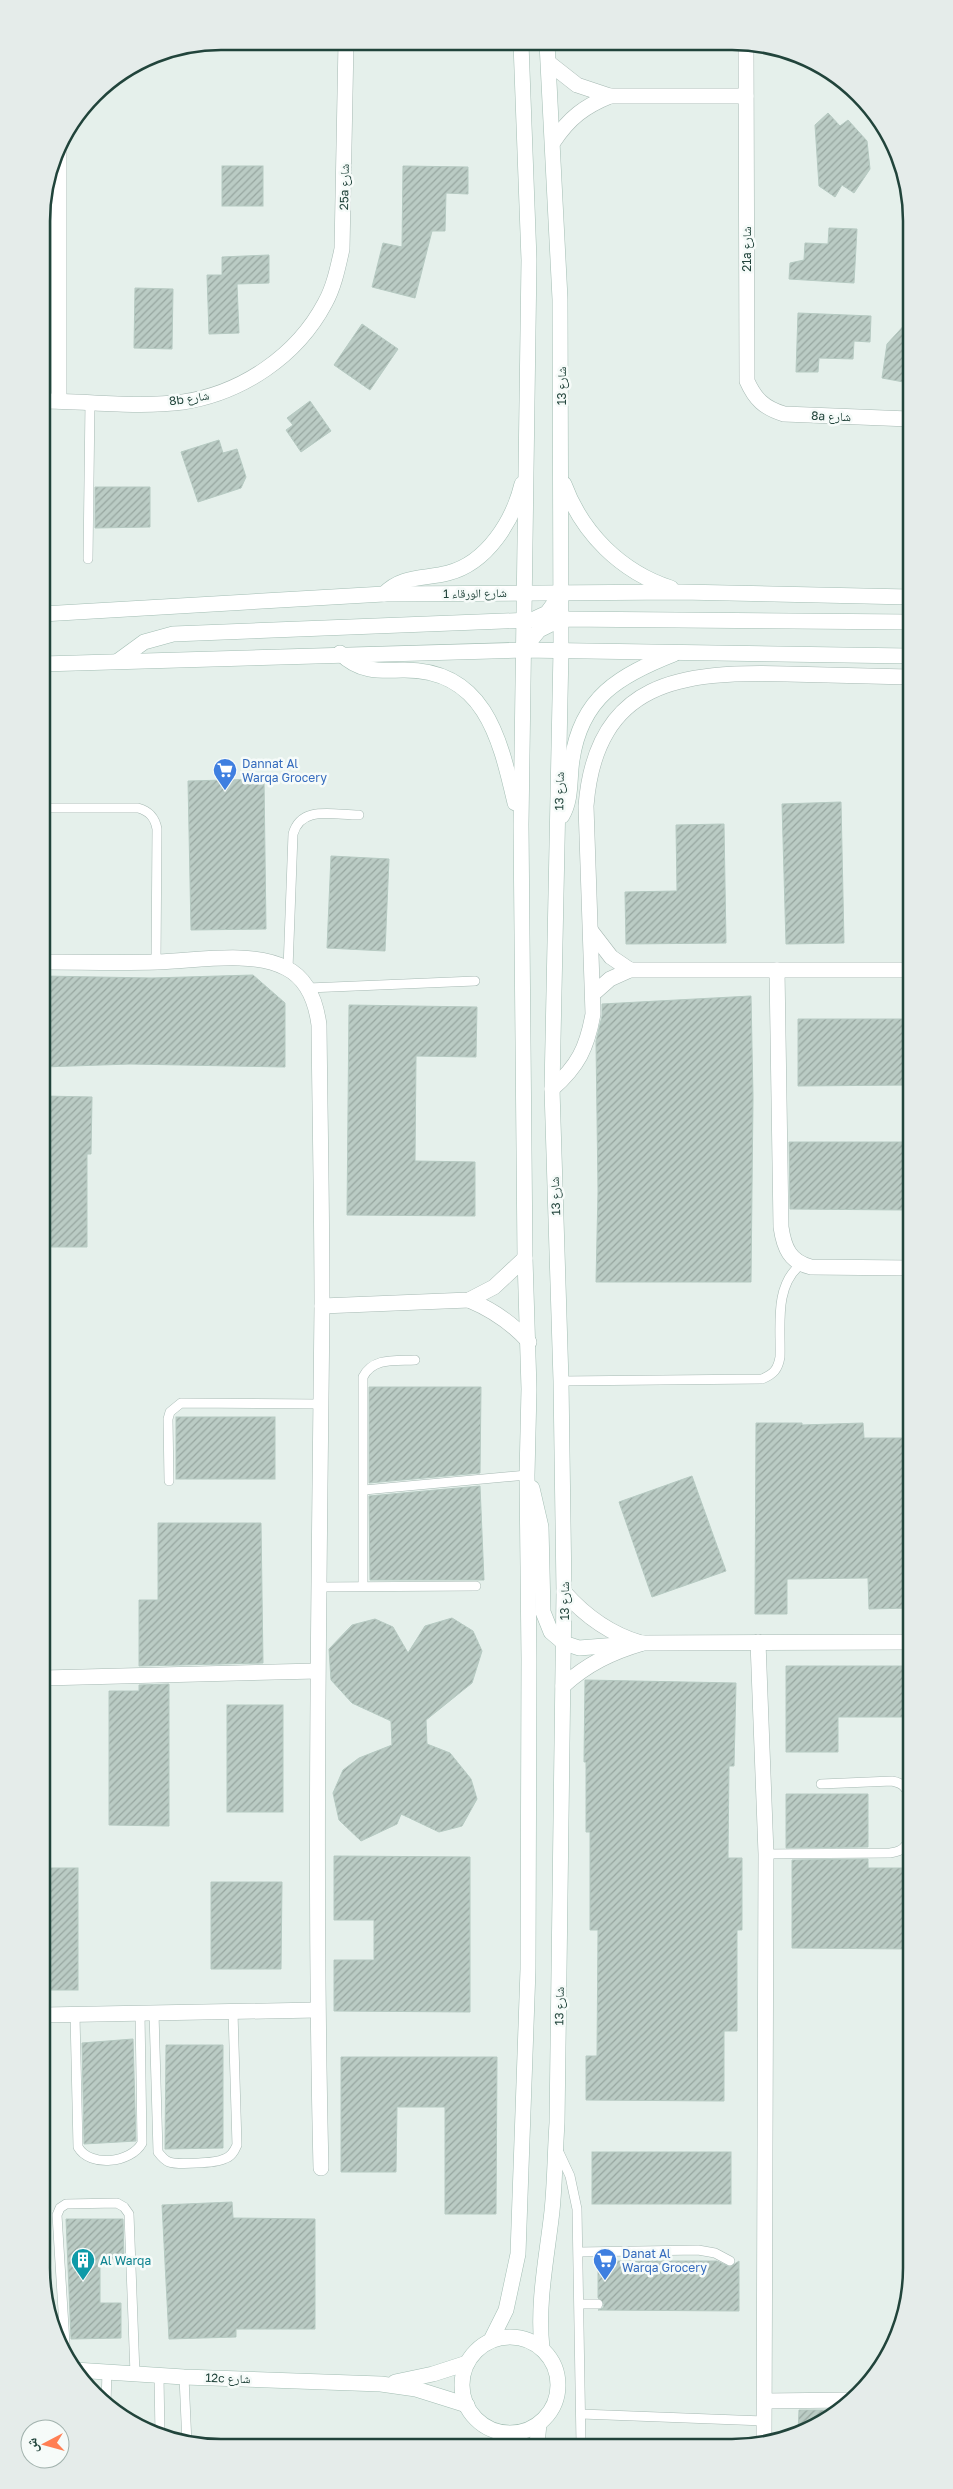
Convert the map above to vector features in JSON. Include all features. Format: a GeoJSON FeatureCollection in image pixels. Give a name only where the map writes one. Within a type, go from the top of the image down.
{"type":"FeatureCollection","features":[{"type":"Feature","properties":{"kind":"street","name":"25a شارع"},"geometry":{"type":"LineString","coordinates":[[312,326],[326,302],[336,276],[342,249],[346,50]]}},
{"type":"Feature","properties":{"kind":"street"},"geometry":{"type":"LineString","coordinates":[[491,2340],[506,2310],[511,2291],[520,2229],[528,1959],[529,1659],[527,1475],[529,1342],[525,1258],[521,825],[529,260],[521,50]]}},
{"type":"Feature","properties":{"kind":"street","name":"شارع 13"},"geometry":{"type":"LineString","coordinates":[[542,2348],[540,2328],[541,2290],[552,2208],[556,2146],[564,1643],[561,1381],[552,1089],[561,619],[560,299],[554,141],[548,50]]}},
{"type":"Feature","properties":{"kind":"street","name":"21a شارع"},"geometry":{"type":"LineString","coordinates":[[746,51],[745,362],[747,381],[756,400]]}},
{"type":"Feature","properties":{"kind":"street"},"geometry":{"type":"LineString","coordinates":[[549,64],[577,85],[610,96],[746,96]]}},
{"type":"Feature","properties":{"kind":"street"},"geometry":{"type":"LineString","coordinates":[[554,141],[564,125],[577,112],[610,96]]}},
{"type":"Feature","properties":{"kind":"street"},"geometry":{"type":"LineString","coordinates":[[59,167],[59,401]]}},
{"type":"Feature","properties":{"kind":"street","name":"8b شارع"},"geometry":{"type":"LineString","coordinates":[[50,401],[183,402],[220,393],[255,376],[286,354],[312,326]]}},
{"type":"Feature","properties":{"kind":"street","name":"8a شارع"},"geometry":{"type":"LineString","coordinates":[[756,400],[771,410],[784,414],[903,419]]}},
{"type":"Feature","properties":{"kind":"street"},"geometry":{"type":"LineString","coordinates":[[384,594],[399,582],[448,573],[460,569],[481,556],[493,542],[512,512],[526,468]]}},
{"type":"Feature","properties":{"kind":"street"},"geometry":{"type":"LineString","coordinates":[[561,476],[578,516],[606,549],[640,576],[681,592]]}},
{"type":"Feature","properties":{"kind":"street","name":"شارع الورقاء 1"},"geometry":{"type":"LineString","coordinates":[[50,614],[384,594],[681,592],[903,597]]}},
{"type":"Feature","properties":{"kind":"street"},"geometry":{"type":"LineString","coordinates":[[118,661],[144,642],[173,634],[524,621],[547,613],[561,593]]}},
{"type":"Feature","properties":{"kind":"street"},"geometry":{"type":"LineString","coordinates":[[523,650],[539,630],[561,619],[903,622]]}},
{"type":"Feature","properties":{"kind":"street"},"geometry":{"type":"LineString","coordinates":[[50,664],[523,650],[903,656]]}},
{"type":"Feature","properties":{"kind":"street"},"geometry":{"type":"LineString","coordinates":[[558,821],[569,797],[574,747],[585,718],[594,705],[604,693],[630,672],[683,651]]}},
{"type":"Feature","properties":{"kind":"street"},"geometry":{"type":"LineString","coordinates":[[340,654],[364,670],[424,672],[438,676],[466,690],[488,716],[496,732],[521,825]]}},
{"type":"Feature","properties":{"kind":"street"},"geometry":{"type":"LineString","coordinates":[[552,1089],[568,1074],[581,1056],[589,1036],[593,1014],[593,994],[586,806],[588,779],[596,753],[608,730],[623,711],[640,696],[667,683],[717,674],[903,677]]}},
{"type":"Feature","properties":{"kind":"street"},"geometry":{"type":"LineString","coordinates":[[591,930],[607,953],[630,970]]}},
{"type":"Feature","properties":{"kind":"street"},"geometry":{"type":"LineString","coordinates":[[50,962],[156,962],[252,958],[270,961],[288,969],[308,988],[316,1005],[319,1025],[322,1306],[317,1587],[317,2010],[321,2168]]}},
{"type":"Feature","properties":{"kind":"street"},"geometry":{"type":"LineString","coordinates":[[593,994],[610,979],[630,970],[903,970]]}},
{"type":"Feature","properties":{"kind":"street"},"geometry":{"type":"LineString","coordinates":[[777,970],[781,1227],[788,1254],[800,1265],[811,1267],[903,1268]]}},
{"type":"Feature","properties":{"kind":"street"},"geometry":{"type":"LineString","coordinates":[[322,1306],[469,1300],[494,1287],[525,1258]]}},
{"type":"Feature","properties":{"kind":"street"},"geometry":{"type":"LineString","coordinates":[[469,1300],[496,1312],[529,1342]]}},
{"type":"Feature","properties":{"kind":"street"},"geometry":{"type":"LineString","coordinates":[[527,1475],[539,1514],[544,1619],[551,1632],[571,1647],[587,1649],[643,1643],[903,1642]]}},
{"type":"Feature","properties":{"kind":"street"},"geometry":{"type":"LineString","coordinates":[[564,1592],[580,1610],[599,1624],[628,1639],[643,1643]]}},
{"type":"Feature","properties":{"kind":"street"},"geometry":{"type":"LineString","coordinates":[[758,1642],[766,1854],[764,2436]]}},
{"type":"Feature","properties":{"kind":"street"},"geometry":{"type":"LineString","coordinates":[[563,1686],[583,1669],[606,1655],[643,1643]]}},
{"type":"Feature","properties":{"kind":"street"},"geometry":{"type":"LineString","coordinates":[[50,1678],[317,1671]]}},
{"type":"Feature","properties":{"kind":"street"},"geometry":{"type":"LineString","coordinates":[[50,2015],[317,2010]]}},
{"type":"Feature","properties":{"kind":"street"},"geometry":{"type":"LineString","coordinates":[[538,2439],[540,2424],[554,2404],[558,2380],[550,2357],[542,2348],[518,2337],[509,2336],[491,2340],[473,2354],[467,2363],[462,2384],[467,2405],[472,2414],[488,2428],[496,2431],[514,2433],[540,2424]]}},
{"type":"Feature","properties":{"kind":"street","name":"12c شارع"},"geometry":{"type":"LineString","coordinates":[[381,2384],[433,2374],[467,2363]]}},
{"type":"Feature","properties":{"kind":"street","name":"12c شارع"},"geometry":{"type":"LineString","coordinates":[[84,2370],[159,2376],[381,2384],[424,2392],[467,2405]]}},
{"type":"Feature","properties":{"kind":"street"},"geometry":{"type":"LineString","coordinates":[[765,2400],[841,2400]]}},
{"type":"Feature","properties":{"kind":"street"},"geometry":{"type":"LineString","coordinates":[[488,2428],[494,2439]]}},
{"type":"Feature","properties":{"kind":"lane"},"geometry":{"type":"LineString","coordinates":[[88,559],[90,402]]}},
{"type":"Feature","properties":{"kind":"lane"},"geometry":{"type":"LineString","coordinates":[[50,808],[138,808],[149,813],[153,818],[157,829],[156,962]]}},
{"type":"Feature","properties":{"kind":"lane"},"geometry":{"type":"LineString","coordinates":[[288,969],[293,834],[296,826],[300,818],[309,814],[359,815]]}},
{"type":"Feature","properties":{"kind":"lane"},"geometry":{"type":"LineString","coordinates":[[308,988],[475,981]]}},
{"type":"Feature","properties":{"kind":"lane"},"geometry":{"type":"LineString","coordinates":[[561,1381],[762,1379],[772,1375],[778,1367],[780,1357],[783,1288],[792,1271],[800,1265]]}},
{"type":"Feature","properties":{"kind":"lane"},"geometry":{"type":"LineString","coordinates":[[363,1586],[363,1377],[367,1369],[374,1364],[415,1360]]}},
{"type":"Feature","properties":{"kind":"lane"},"geometry":{"type":"LineString","coordinates":[[168,1481],[168,1419],[170,1412],[181,1403],[319,1404]]}},
{"type":"Feature","properties":{"kind":"lane"},"geometry":{"type":"LineString","coordinates":[[364,1490],[527,1475]]}},
{"type":"Feature","properties":{"kind":"lane"},"geometry":{"type":"LineString","coordinates":[[317,1587],[476,1586]]}},
{"type":"Feature","properties":{"kind":"lane"},"geometry":{"type":"LineString","coordinates":[[820,1784],[892,1781],[901,1784],[903,1787]]}},
{"type":"Feature","properties":{"kind":"lane"},"geometry":{"type":"LineString","coordinates":[[766,1854],[890,1853],[903,1848]]}},
{"type":"Feature","properties":{"kind":"lane"},"geometry":{"type":"LineString","coordinates":[[147,2013],[158,2152],[170,2163],[179,2163],[223,2160],[232,2154],[237,2145],[233,2012]]}},
{"type":"Feature","properties":{"kind":"lane"},"geometry":{"type":"LineString","coordinates":[[75,2015],[78,2147],[83,2155],[91,2160],[100,2160],[129,2157],[137,2152],[142,2143],[147,2013]]}},
{"type":"Feature","properties":{"kind":"lane"},"geometry":{"type":"LineString","coordinates":[[556,2146],[566,2166],[576,2198],[579,2252],[581,2439]]}},
{"type":"Feature","properties":{"kind":"lane"},"geometry":{"type":"LineString","coordinates":[[65,2337],[57,2215],[60,2208],[66,2204],[117,2203],[124,2207],[129,2214],[135,2374]]}},
{"type":"Feature","properties":{"kind":"lane"},"geometry":{"type":"LineString","coordinates":[[579,2252],[698,2250],[715,2253],[730,2261]]}},
{"type":"Feature","properties":{"kind":"lane"},"geometry":{"type":"LineString","coordinates":[[580,2304],[598,2304]]}},
{"type":"Feature","properties":{"kind":"lane"},"geometry":{"type":"LineString","coordinates":[[106,2371],[106,2394]]}},
{"type":"Feature","properties":{"kind":"lane"},"geometry":{"type":"LineString","coordinates":[[159,2376],[160,2428]]}},
{"type":"Feature","properties":{"kind":"lane"},"geometry":{"type":"LineString","coordinates":[[184,2377],[187,2436]]}},
{"type":"Feature","properties":{"kind":"lane"},"geometry":{"type":"LineString","coordinates":[[581,2414],[765,2421]]}},
{"type":"Feature","properties":{"kind":"building"},"geometry":{"type":"Polygon","coordinates":[[[828,113],[840,126],[848,120],[867,141],[870,169],[854,193],[842,185],[835,197],[819,186],[815,125],[828,113]]]}},
{"type":"Feature","properties":{"kind":"building"},"geometry":{"type":"Polygon","coordinates":[[[222,166],[263,166],[263,206],[222,206],[222,166]]]}},
{"type":"Feature","properties":{"kind":"building"},"geometry":{"type":"Polygon","coordinates":[[[403,166],[468,167],[468,194],[446,193],[445,231],[432,231],[415,298],[372,287],[383,243],[402,247],[403,166]]]}},
{"type":"Feature","properties":{"kind":"building"},"geometry":{"type":"Polygon","coordinates":[[[829,228],[857,229],[854,283],[789,279],[790,263],[804,260],[805,243],[828,244],[829,228]]]}},
{"type":"Feature","properties":{"kind":"building"},"geometry":{"type":"Polygon","coordinates":[[[269,255],[269,283],[237,284],[239,333],[209,334],[207,275],[222,275],[222,257],[269,255]]]}},
{"type":"Feature","properties":{"kind":"building"},"geometry":{"type":"Polygon","coordinates":[[[135,288],[173,289],[172,349],[134,348],[135,288]]]}},
{"type":"Feature","properties":{"kind":"building"},"geometry":{"type":"Polygon","coordinates":[[[798,313],[871,316],[870,342],[854,341],[853,359],[819,358],[818,372],[796,372],[798,313]]]}},
{"type":"Feature","properties":{"kind":"building"},"geometry":{"type":"Polygon","coordinates":[[[362,324],[398,349],[370,390],[334,365],[362,324]]]}},
{"type":"Feature","properties":{"kind":"building"},"geometry":{"type":"Polygon","coordinates":[[[903,326],[903,382],[882,378],[887,344],[903,326]]]}},
{"type":"Feature","properties":{"kind":"building"},"geometry":{"type":"Polygon","coordinates":[[[310,401],[331,431],[301,452],[286,430],[293,425],[287,418],[310,401]]]}},
{"type":"Feature","properties":{"kind":"building"},"geometry":{"type":"Polygon","coordinates":[[[219,440],[223,453],[237,449],[246,477],[241,488],[198,502],[181,452],[219,440]]]}},
{"type":"Feature","properties":{"kind":"building"},"geometry":{"type":"Polygon","coordinates":[[[95,487],[150,487],[150,527],[95,528],[95,487]]]}},
{"type":"Feature","properties":{"kind":"building"},"geometry":{"type":"Polygon","coordinates":[[[264,779],[266,929],[191,930],[188,781],[264,779]]]}},
{"type":"Feature","properties":{"kind":"building"},"geometry":{"type":"Polygon","coordinates":[[[841,802],[844,943],[786,944],[782,804],[841,802]]]}},
{"type":"Feature","properties":{"kind":"building"},"geometry":{"type":"Polygon","coordinates":[[[724,824],[726,943],[626,944],[625,892],[677,891],[676,825],[724,824]]]}},
{"type":"Feature","properties":{"kind":"building"},"geometry":{"type":"Polygon","coordinates":[[[331,856],[389,859],[385,951],[327,948],[331,856]]]}},
{"type":"Feature","properties":{"kind":"building"},"geometry":{"type":"Polygon","coordinates":[[[253,975],[285,1003],[285,1067],[130,1064],[50,1067],[50,976],[152,978],[253,975]]]}},
{"type":"Feature","properties":{"kind":"building"},"geometry":{"type":"Polygon","coordinates":[[[751,996],[753,1097],[751,1282],[596,1282],[598,1191],[596,1041],[602,1016],[602,1004],[751,996]]]}},
{"type":"Feature","properties":{"kind":"building"},"geometry":{"type":"Polygon","coordinates":[[[349,1005],[477,1007],[476,1057],[416,1056],[415,1161],[475,1162],[475,1216],[347,1215],[349,1005]]]}},
{"type":"Feature","properties":{"kind":"building"},"geometry":{"type":"Polygon","coordinates":[[[798,1019],[903,1019],[903,1085],[798,1086],[798,1019]]]}},
{"type":"Feature","properties":{"kind":"building"},"geometry":{"type":"Polygon","coordinates":[[[50,1096],[92,1097],[91,1154],[87,1154],[87,1247],[50,1247],[50,1096]]]}},
{"type":"Feature","properties":{"kind":"building"},"geometry":{"type":"Polygon","coordinates":[[[789,1142],[903,1142],[903,1210],[790,1209],[789,1142]]]}},
{"type":"Feature","properties":{"kind":"building"},"geometry":{"type":"Polygon","coordinates":[[[369,1387],[481,1387],[480,1473],[369,1483],[369,1387]]]}},
{"type":"Feature","properties":{"kind":"building"},"geometry":{"type":"Polygon","coordinates":[[[176,1417],[275,1417],[275,1479],[176,1479],[176,1417]]]}},
{"type":"Feature","properties":{"kind":"building"},"geometry":{"type":"Polygon","coordinates":[[[756,1423],[802,1423],[802,1425],[863,1423],[864,1438],[903,1438],[903,1608],[869,1609],[868,1578],[787,1579],[787,1614],[755,1614],[756,1423]]]}},
{"type":"Feature","properties":{"kind":"building"},"geometry":{"type":"Polygon","coordinates":[[[692,1476],[726,1571],[652,1597],[619,1502],[692,1476]]]}},
{"type":"Feature","properties":{"kind":"building"},"geometry":{"type":"Polygon","coordinates":[[[480,1486],[484,1580],[370,1580],[369,1496],[480,1486]]]}},
{"type":"Feature","properties":{"kind":"building"},"geometry":{"type":"Polygon","coordinates":[[[158,1523],[261,1523],[263,1663],[139,1666],[139,1600],[158,1600],[158,1523]]]}},
{"type":"Feature","properties":{"kind":"building"},"geometry":{"type":"Polygon","coordinates":[[[452,1618],[473,1631],[482,1651],[472,1683],[426,1720],[427,1744],[450,1753],[471,1779],[477,1799],[462,1826],[439,1832],[401,1814],[397,1824],[361,1841],[339,1820],[333,1793],[343,1770],[359,1758],[392,1745],[391,1721],[352,1703],[331,1680],[329,1649],[352,1625],[375,1619],[393,1627],[408,1653],[425,1626],[452,1618]]]}},
{"type":"Feature","properties":{"kind":"building"},"geometry":{"type":"Polygon","coordinates":[[[786,1666],[903,1666],[903,1717],[838,1717],[838,1752],[786,1752],[786,1666]]]}},
{"type":"Feature","properties":{"kind":"building"},"geometry":{"type":"Polygon","coordinates":[[[585,1680],[736,1683],[734,1766],[729,1766],[728,1858],[742,1858],[742,1930],[737,1930],[737,2031],[724,2031],[724,2101],[586,2100],[586,2056],[597,2056],[598,1930],[590,1930],[590,1832],[586,1832],[586,1762],[584,1762],[585,1680]]]}},
{"type":"Feature","properties":{"kind":"building"},"geometry":{"type":"Polygon","coordinates":[[[169,1684],[169,1826],[109,1825],[109,1691],[139,1691],[139,1685],[169,1684]]]}},
{"type":"Feature","properties":{"kind":"building"},"geometry":{"type":"Polygon","coordinates":[[[227,1705],[283,1705],[283,1812],[227,1812],[227,1705]]]}},
{"type":"Feature","properties":{"kind":"building"},"geometry":{"type":"Polygon","coordinates":[[[786,1794],[868,1794],[868,1847],[786,1848],[786,1794]]]}},
{"type":"Feature","properties":{"kind":"building"},"geometry":{"type":"Polygon","coordinates":[[[334,1856],[470,1857],[470,2012],[334,2011],[334,1960],[374,1960],[374,1920],[334,1920],[334,1856]]]}},
{"type":"Feature","properties":{"kind":"building"},"geometry":{"type":"Polygon","coordinates":[[[868,1859],[868,1868],[903,1868],[903,1949],[792,1948],[792,1860],[868,1859]]]}},
{"type":"Feature","properties":{"kind":"building"},"geometry":{"type":"Polygon","coordinates":[[[50,1868],[78,1868],[78,1990],[50,1990],[50,1868]]]}},
{"type":"Feature","properties":{"kind":"building"},"geometry":{"type":"Polygon","coordinates":[[[211,1882],[282,1882],[281,1969],[211,1969],[211,1882]]]}},
{"type":"Feature","properties":{"kind":"building"},"geometry":{"type":"Polygon","coordinates":[[[133,2039],[136,2141],[84,2144],[82,2043],[133,2039]]]}},
{"type":"Feature","properties":{"kind":"building"},"geometry":{"type":"Polygon","coordinates":[[[166,2045],[223,2045],[223,2148],[165,2149],[166,2045]]]}},
{"type":"Feature","properties":{"kind":"building"},"geometry":{"type":"Polygon","coordinates":[[[341,2057],[497,2057],[496,2214],[445,2214],[445,2107],[397,2107],[396,2172],[341,2172],[341,2057]]]}},
{"type":"Feature","properties":{"kind":"building"},"geometry":{"type":"Polygon","coordinates":[[[592,2152],[731,2152],[731,2204],[592,2204],[592,2152]]]}},
{"type":"Feature","properties":{"kind":"building"},"geometry":{"type":"Polygon","coordinates":[[[232,2202],[233,2218],[315,2219],[315,2329],[236,2329],[236,2337],[169,2339],[162,2205],[232,2202]]]}},
{"type":"Feature","properties":{"kind":"building","name":"Al Warqa"},"geometry":{"type":"Polygon","coordinates":[[[66,2219],[123,2219],[124,2259],[100,2259],[100,2303],[121,2303],[121,2338],[71,2339],[66,2219]]]}},
{"type":"Feature","properties":{"kind":"building"},"geometry":{"type":"Polygon","coordinates":[[[598,2261],[717,2261],[730,2267],[739,2261],[739,2311],[598,2310],[603,2308],[604,2304],[598,2298],[598,2261]]]}},
{"type":"Feature","properties":{"kind":"building"},"geometry":{"type":"Polygon","coordinates":[[[799,2410],[827,2410],[818,2416],[798,2426],[799,2410]]]}},
{"type":"Feature","properties":{"kind":"place","name":"Dannat Al Warqa Grocery"},"geometry":{"type":"Point","coordinates":[225,791]}},
{"type":"Feature","properties":{"kind":"place","name":"Al Warqa"},"geometry":{"type":"Point","coordinates":[83,2281]}},
{"type":"Feature","properties":{"kind":"place","name":"Danat Al Warqa Grocery"},"geometry":{"type":"Point","coordinates":[605,2281]}}]}
